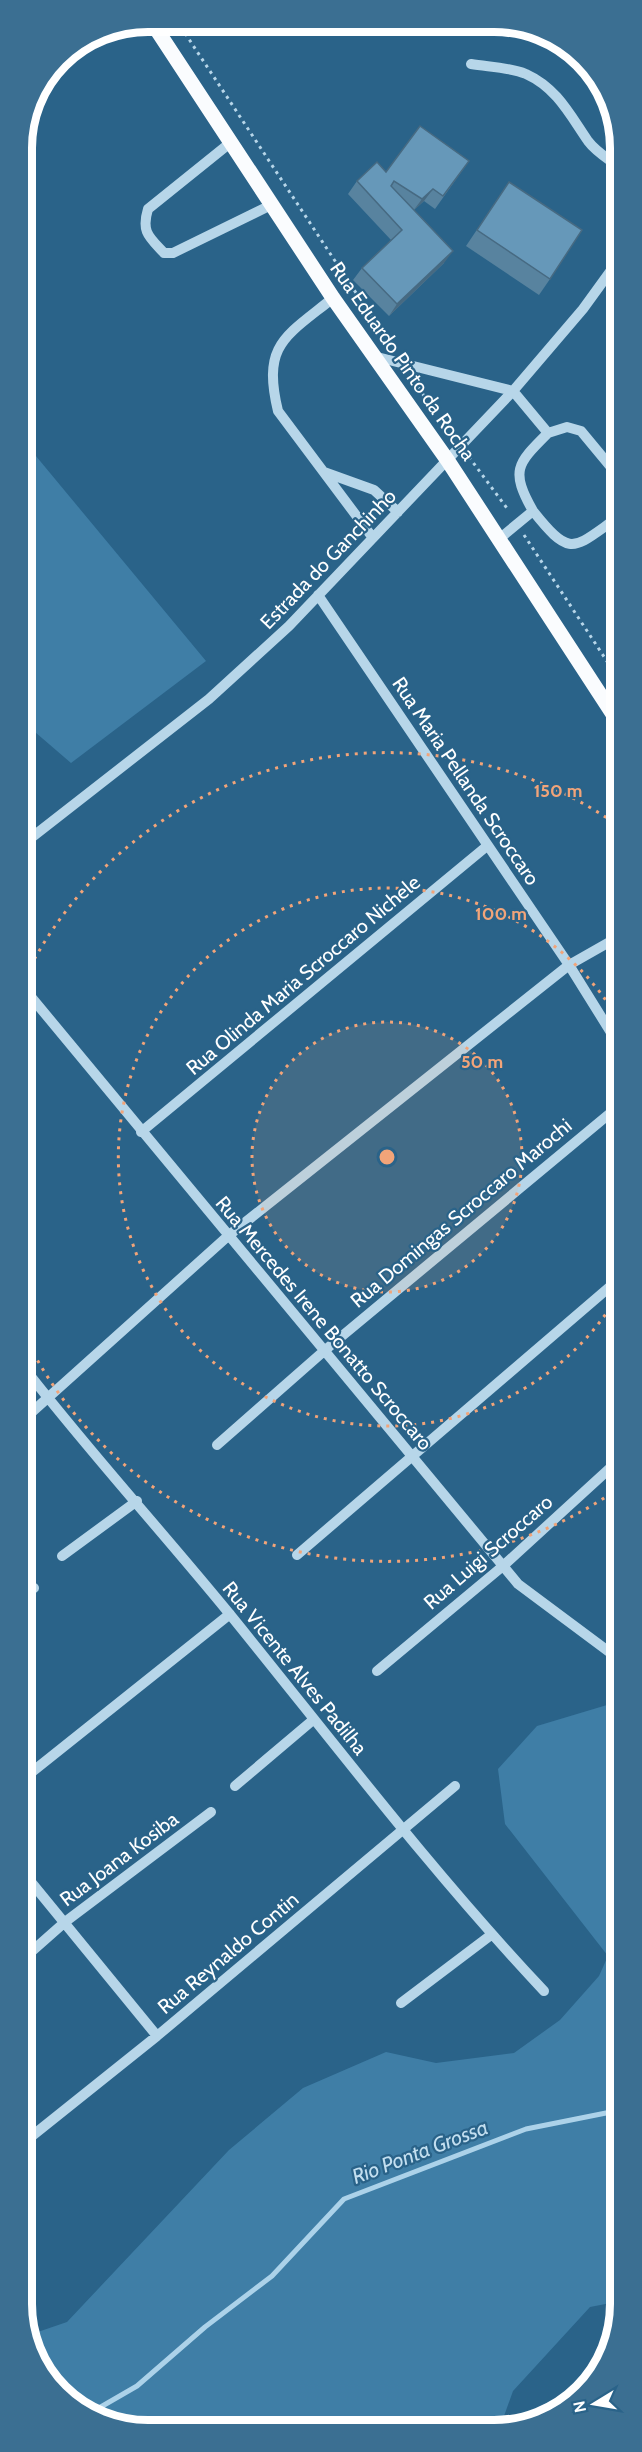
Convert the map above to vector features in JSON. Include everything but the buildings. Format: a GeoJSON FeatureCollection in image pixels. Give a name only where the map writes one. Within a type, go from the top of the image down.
{"type":"FeatureCollection","features":[{"type":"Feature","properties":{"kind":"main road","name":"Rua Eduardo Pinto da Rocha"},"geometry":{"type":"LineString","coordinates":[[158,32],[333,298],[448,461],[610,710]]}},
{"type":"Feature","properties":{"kind":"street"},"geometry":{"type":"LineString","coordinates":[[471,64],[510,69],[528,75],[549,89],[566,105],[590,143],[610,160]]}},
{"type":"Feature","properties":{"kind":"street"},"geometry":{"type":"LineString","coordinates":[[230,143],[148,209],[144,223],[147,234],[164,253],[173,253],[271,205]]}},
{"type":"Feature","properties":{"kind":"street","name":"Estrada do Ganchinho"},"geometry":{"type":"LineString","coordinates":[[32,838],[209,699],[267,648],[513,391],[583,309],[610,272]]}},
{"type":"Feature","properties":{"kind":"street"},"geometry":{"type":"LineString","coordinates":[[333,298],[284,338],[273,360],[272,390],[278,411],[373,538]]}},
{"type":"Feature","properties":{"kind":"street"},"geometry":{"type":"LineString","coordinates":[[374,356],[513,391],[548,433]]}},
{"type":"Feature","properties":{"kind":"street"},"geometry":{"type":"LineString","coordinates":[[610,466],[580,431],[567,427],[548,433],[523,458],[518,473],[520,489],[533,511],[554,538],[565,545],[578,545],[610,523]]}},
{"type":"Feature","properties":{"kind":"street"},"geometry":{"type":"LineString","coordinates":[[324,472],[374,490],[398,512]]}},
{"type":"Feature","properties":{"kind":"street"},"geometry":{"type":"LineString","coordinates":[[499,539],[533,511]]}},
{"type":"Feature","properties":{"kind":"street","name":"Rua Maria Pellanda Scroccaro"},"geometry":{"type":"LineString","coordinates":[[318,595],[569,965],[610,1031]]}},
{"type":"Feature","properties":{"kind":"street","name":"Rua Olinda Maria Scroccaro Nichele"},"geometry":{"type":"LineString","coordinates":[[141,1132],[488,846]]}},
{"type":"Feature","properties":{"kind":"street"},"geometry":{"type":"LineString","coordinates":[[32,1412],[228,1236],[569,965],[610,942]]}},
{"type":"Feature","properties":{"kind":"street","name":"Rua Mercedes Irene Bonatto Scroccaro"},"geometry":{"type":"LineString","coordinates":[[32,998],[518,1584],[610,1651]]}},
{"type":"Feature","properties":{"kind":"street","name":"Rua Domingas Scroccaro Marochi"},"geometry":{"type":"LineString","coordinates":[[217,1445],[324,1351],[610,1113]]}},
{"type":"Feature","properties":{"kind":"street"},"geometry":{"type":"LineString","coordinates":[[297,1555],[610,1287]]}},
{"type":"Feature","properties":{"kind":"street","name":"Rua Vicente Alves Padilha"},"geometry":{"type":"LineString","coordinates":[[32,1378],[230,1614],[403,1831],[491,1935],[544,1991]]}},
{"type":"Feature","properties":{"kind":"street","name":"Rua Luigi Scroccaro"},"geometry":{"type":"LineString","coordinates":[[377,1671],[503,1566],[610,1468]]}},
{"type":"Feature","properties":{"kind":"street"},"geometry":{"type":"LineString","coordinates":[[62,1556],[137,1501]]}},
{"type":"Feature","properties":{"kind":"street"},"geometry":{"type":"LineString","coordinates":[[32,1772],[230,1614]]}},
{"type":"Feature","properties":{"kind":"street"},"geometry":{"type":"LineString","coordinates":[[235,1786],[313,1720]]}},
{"type":"Feature","properties":{"kind":"street","name":"Rua Reynaldo Contin"},"geometry":{"type":"LineString","coordinates":[[32,2136],[157,2036],[455,1786]]}},
{"type":"Feature","properties":{"kind":"street","name":"Rua Joana Kosiba"},"geometry":{"type":"LineString","coordinates":[[32,1951],[65,1922],[211,1812]]}},
{"type":"Feature","properties":{"kind":"street"},"geometry":{"type":"LineString","coordinates":[[32,1883],[157,2036]]}},
{"type":"Feature","properties":{"kind":"street"},"geometry":{"type":"LineString","coordinates":[[401,2002],[491,1935]]}},
{"type":"Feature","properties":{"kind":"path"},"geometry":{"type":"LineString","coordinates":[[184,32],[426,398]]}},
{"type":"Feature","properties":{"kind":"path"},"geometry":{"type":"LineString","coordinates":[[468,456],[494,488],[610,666]]}},
{"type":"Feature","properties":{"kind":"shaded area"},"geometry":{"type":"Polygon","coordinates":[[[32,451],[206,661],[71,763],[32,729],[32,451]]]}},
{"type":"Feature","properties":{"kind":"shaded area"},"geometry":{"type":"Polygon","coordinates":[[[607,1705],[610,1708],[610,2303],[590,2307],[513,2391],[503,2420],[140,2420],[110,2414],[83,2401],[65,2387],[55,2375],[43,2356],[35,2333],[67,2322],[229,2150],[303,2088],[386,2052],[436,2063],[514,2053],[560,2020],[599,1976],[608,1956],[505,1824],[498,1769],[537,1726],[607,1705]]]}},
{"type":"Feature","properties":{"kind":"waterway","name":"Rio Ponta Grossa"},"geometry":{"type":"LineString","coordinates":[[97,2409],[137,2386],[205,2327],[272,2276],[344,2199],[526,2129],[610,2112]]}}]}
